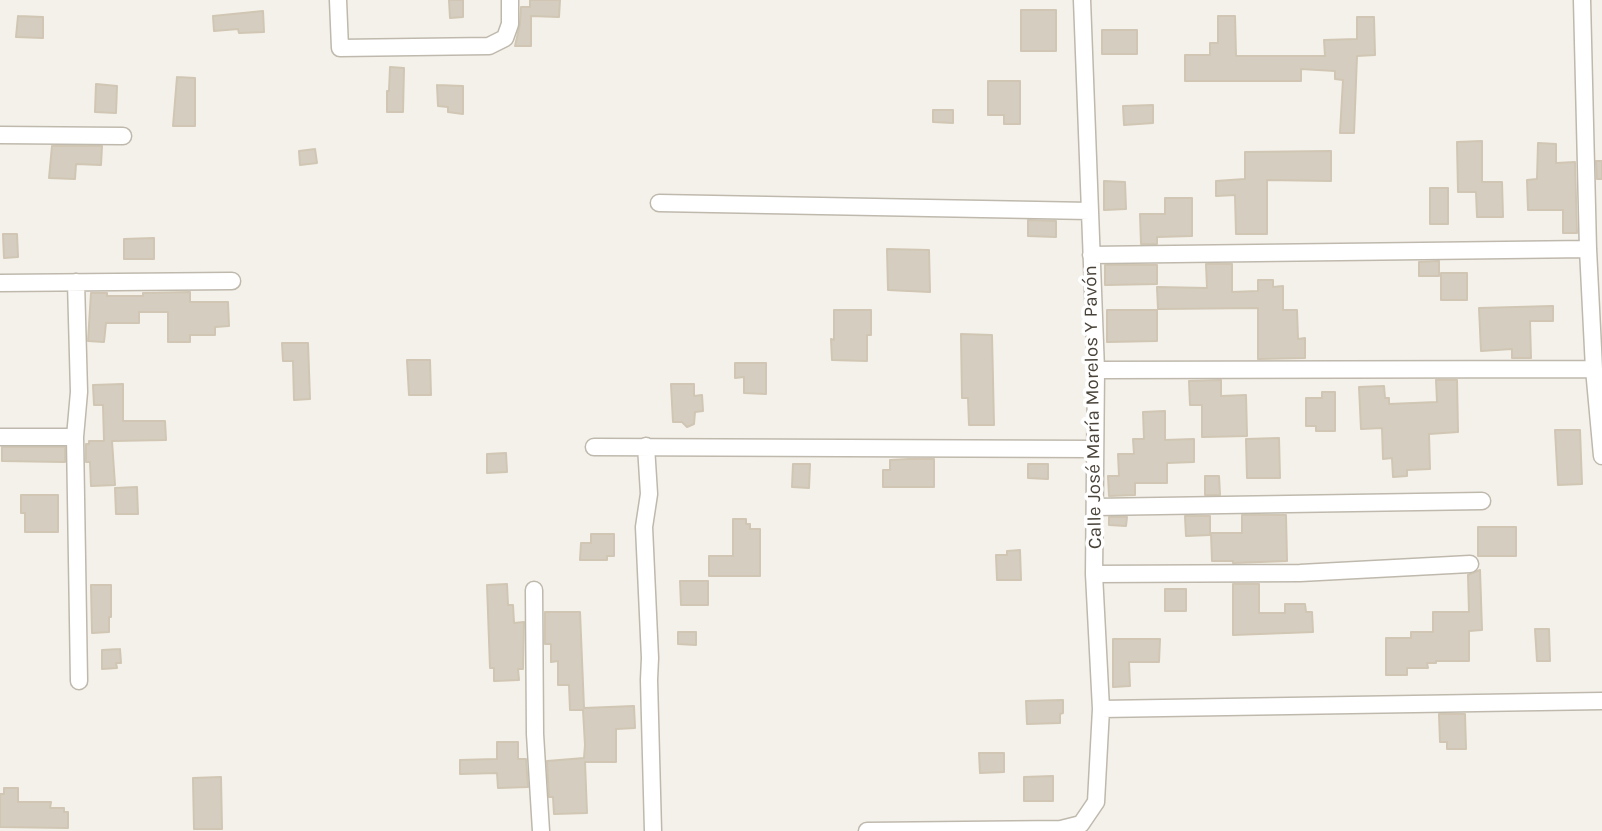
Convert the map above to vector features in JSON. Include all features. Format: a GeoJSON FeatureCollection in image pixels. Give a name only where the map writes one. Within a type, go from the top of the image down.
{"type":"FeatureCollection","features":[{"type":"Feature","properties":{"kind":"street"},"geometry":{"type":"LineString","coordinates":[[338,0],[340,48],[489,46],[505,38],[510,24],[510,0]]}},
{"type":"Feature","properties":{"kind":"street","name":"Calle José María Morelos Y Pavón"},"geometry":{"type":"LineString","coordinates":[[867,831],[1060,829],[1081,824],[1096,803],[1101,709],[1094,574],[1096,370],[1082,0]]}},
{"type":"Feature","properties":{"kind":"street"},"geometry":{"type":"LineString","coordinates":[[1582,0],[1588,249],[1594,369],[1602,456]]}},
{"type":"Feature","properties":{"kind":"street"},"geometry":{"type":"LineString","coordinates":[[0,135],[123,136]]}},
{"type":"Feature","properties":{"kind":"street"},"geometry":{"type":"LineString","coordinates":[[659,203],[1090,211]]}},
{"type":"Feature","properties":{"kind":"street"},"geometry":{"type":"LineString","coordinates":[[1091,255],[1588,249]]}},
{"type":"Feature","properties":{"kind":"street"},"geometry":{"type":"LineString","coordinates":[[0,283],[232,281]]}},
{"type":"Feature","properties":{"kind":"street"},"geometry":{"type":"LineString","coordinates":[[76,282],[79,392],[75,437],[79,681]]}},
{"type":"Feature","properties":{"kind":"street"},"geometry":{"type":"LineString","coordinates":[[1096,370],[1594,369]]}},
{"type":"Feature","properties":{"kind":"street"},"geometry":{"type":"LineString","coordinates":[[0,437],[75,437]]}},
{"type":"Feature","properties":{"kind":"street"},"geometry":{"type":"LineString","coordinates":[[646,446],[649,494],[644,527],[650,658],[653,831]]}},
{"type":"Feature","properties":{"kind":"street"},"geometry":{"type":"LineString","coordinates":[[594,447],[1094,449]]}},
{"type":"Feature","properties":{"kind":"street"},"geometry":{"type":"LineString","coordinates":[[1095,507],[1482,501]]}},
{"type":"Feature","properties":{"kind":"street"},"geometry":{"type":"LineString","coordinates":[[1094,574],[1300,573],[1470,564]]}},
{"type":"Feature","properties":{"kind":"street"},"geometry":{"type":"LineString","coordinates":[[534,590],[535,734],[541,831]]}},
{"type":"Feature","properties":{"kind":"street"},"geometry":{"type":"LineString","coordinates":[[1101,709],[1602,701]]}},
{"type":"Feature","properties":{"kind":"building"},"geometry":{"type":"Polygon","coordinates":[[[449,0],[463,0],[463,17],[450,18],[449,0]]]}},
{"type":"Feature","properties":{"kind":"building"},"geometry":{"type":"Polygon","coordinates":[[[530,0],[560,0],[559,17],[531,16],[531,46],[515,46],[521,7],[530,7],[530,0]]]}},
{"type":"Feature","properties":{"kind":"building"},"geometry":{"type":"Polygon","coordinates":[[[1021,10],[1056,10],[1056,51],[1021,51],[1021,10]]]}},
{"type":"Feature","properties":{"kind":"building"},"geometry":{"type":"Polygon","coordinates":[[[263,11],[264,32],[239,33],[238,29],[214,31],[213,16],[263,11]]]}},
{"type":"Feature","properties":{"kind":"building"},"geometry":{"type":"Polygon","coordinates":[[[18,16],[43,17],[43,38],[16,37],[18,16]]]}},
{"type":"Feature","properties":{"kind":"building"},"geometry":{"type":"Polygon","coordinates":[[[1218,16],[1235,16],[1236,56],[1325,56],[1324,40],[1357,39],[1357,17],[1374,17],[1375,55],[1357,56],[1354,133],[1340,133],[1343,80],[1335,79],[1335,71],[1301,69],[1301,81],[1185,81],[1185,55],[1210,55],[1210,43],[1218,43],[1218,16]]]}},
{"type":"Feature","properties":{"kind":"building"},"geometry":{"type":"Polygon","coordinates":[[[1102,30],[1137,30],[1137,54],[1102,54],[1102,30]]]}},
{"type":"Feature","properties":{"kind":"building"},"geometry":{"type":"Polygon","coordinates":[[[390,67],[404,68],[403,112],[387,112],[390,67]]]}},
{"type":"Feature","properties":{"kind":"building"},"geometry":{"type":"Polygon","coordinates":[[[177,77],[195,78],[195,126],[173,126],[177,77]]]}},
{"type":"Feature","properties":{"kind":"building"},"geometry":{"type":"Polygon","coordinates":[[[988,81],[1020,81],[1020,124],[1004,124],[1004,115],[988,115],[988,81]]]}},
{"type":"Feature","properties":{"kind":"building"},"geometry":{"type":"Polygon","coordinates":[[[96,84],[117,86],[116,113],[95,112],[96,84]]]}},
{"type":"Feature","properties":{"kind":"building"},"geometry":{"type":"Polygon","coordinates":[[[437,85],[463,86],[463,114],[448,112],[448,107],[438,106],[437,85]]]}},
{"type":"Feature","properties":{"kind":"building"},"geometry":{"type":"Polygon","coordinates":[[[1153,105],[1153,123],[1124,125],[1123,106],[1153,105]]]}},
{"type":"Feature","properties":{"kind":"building"},"geometry":{"type":"Polygon","coordinates":[[[933,110],[953,110],[953,123],[933,122],[933,110]]]}},
{"type":"Feature","properties":{"kind":"building"},"geometry":{"type":"Polygon","coordinates":[[[1482,141],[1482,182],[1502,182],[1503,217],[1477,217],[1476,192],[1458,192],[1457,142],[1482,141]]]}},
{"type":"Feature","properties":{"kind":"building"},"geometry":{"type":"Polygon","coordinates":[[[1538,143],[1556,144],[1556,163],[1575,162],[1577,233],[1563,233],[1563,210],[1528,210],[1527,180],[1537,179],[1538,143]]]}},
{"type":"Feature","properties":{"kind":"building"},"geometry":{"type":"Polygon","coordinates":[[[52,146],[102,146],[101,165],[76,164],[75,179],[49,178],[52,146]]]}},
{"type":"Feature","properties":{"kind":"building"},"geometry":{"type":"Polygon","coordinates":[[[315,149],[317,163],[300,165],[299,151],[315,149]]]}},
{"type":"Feature","properties":{"kind":"building"},"geometry":{"type":"Polygon","coordinates":[[[1331,151],[1331,181],[1267,180],[1267,234],[1236,234],[1235,195],[1216,196],[1216,181],[1245,179],[1245,152],[1331,151]]]}},
{"type":"Feature","properties":{"kind":"building"},"geometry":{"type":"Polygon","coordinates":[[[1596,161],[1602,161],[1602,179],[1597,179],[1596,161]]]}},
{"type":"Feature","properties":{"kind":"building"},"geometry":{"type":"Polygon","coordinates":[[[1104,181],[1125,182],[1126,209],[1104,210],[1104,181]]]}},
{"type":"Feature","properties":{"kind":"building"},"geometry":{"type":"Polygon","coordinates":[[[1430,188],[1448,188],[1448,224],[1430,224],[1430,188]]]}},
{"type":"Feature","properties":{"kind":"building"},"geometry":{"type":"Polygon","coordinates":[[[1165,198],[1192,198],[1192,236],[1157,237],[1157,244],[1141,244],[1140,214],[1165,214],[1165,198]]]}},
{"type":"Feature","properties":{"kind":"building"},"geometry":{"type":"Polygon","coordinates":[[[1028,220],[1056,221],[1056,237],[1028,236],[1028,220]]]}},
{"type":"Feature","properties":{"kind":"building"},"geometry":{"type":"Polygon","coordinates":[[[3,234],[17,234],[18,257],[4,258],[3,234]]]}},
{"type":"Feature","properties":{"kind":"building"},"geometry":{"type":"Polygon","coordinates":[[[154,238],[154,259],[124,259],[124,239],[154,238]]]}},
{"type":"Feature","properties":{"kind":"building"},"geometry":{"type":"Polygon","coordinates":[[[887,249],[929,250],[930,292],[888,290],[887,249]]]}},
{"type":"Feature","properties":{"kind":"building"},"geometry":{"type":"Polygon","coordinates":[[[1439,261],[1439,276],[1419,276],[1419,262],[1439,261]]]}},
{"type":"Feature","properties":{"kind":"building"},"geometry":{"type":"Polygon","coordinates":[[[1206,264],[1232,264],[1232,292],[1258,291],[1258,280],[1273,280],[1273,287],[1283,286],[1283,310],[1297,310],[1298,339],[1305,338],[1305,358],[1258,359],[1258,308],[1158,309],[1157,287],[1207,288],[1206,264]]]}},
{"type":"Feature","properties":{"kind":"building"},"geometry":{"type":"Polygon","coordinates":[[[1105,265],[1157,265],[1157,284],[1105,285],[1105,265]]]}},
{"type":"Feature","properties":{"kind":"building"},"geometry":{"type":"Polygon","coordinates":[[[1441,273],[1467,273],[1467,300],[1441,300],[1441,273]]]}},
{"type":"Feature","properties":{"kind":"building"},"geometry":{"type":"Polygon","coordinates":[[[190,292],[190,302],[228,302],[229,326],[215,327],[215,335],[190,335],[190,342],[168,342],[168,312],[139,312],[139,323],[106,323],[104,342],[88,341],[91,293],[143,296],[143,293],[190,292]]]}},
{"type":"Feature","properties":{"kind":"building"},"geometry":{"type":"Polygon","coordinates":[[[1553,306],[1553,321],[1530,321],[1531,358],[1512,358],[1512,349],[1481,351],[1479,308],[1553,306]]]}},
{"type":"Feature","properties":{"kind":"building"},"geometry":{"type":"Polygon","coordinates":[[[834,310],[871,310],[867,361],[832,360],[834,310]]]}},
{"type":"Feature","properties":{"kind":"building"},"geometry":{"type":"Polygon","coordinates":[[[1107,310],[1157,310],[1157,341],[1107,342],[1107,310]]]}},
{"type":"Feature","properties":{"kind":"building"},"geometry":{"type":"Polygon","coordinates":[[[961,334],[992,335],[994,425],[969,425],[968,398],[962,398],[961,334]]]}},
{"type":"Feature","properties":{"kind":"building"},"geometry":{"type":"Polygon","coordinates":[[[282,343],[308,343],[310,399],[294,400],[293,361],[283,361],[282,343]]]}},
{"type":"Feature","properties":{"kind":"building"},"geometry":{"type":"Polygon","coordinates":[[[407,360],[430,360],[431,395],[409,395],[407,360]]]}},
{"type":"Feature","properties":{"kind":"building"},"geometry":{"type":"Polygon","coordinates":[[[735,363],[766,363],[766,394],[744,393],[744,377],[735,378],[735,363]]]}},
{"type":"Feature","properties":{"kind":"building"},"geometry":{"type":"Polygon","coordinates":[[[1221,380],[1221,396],[1246,395],[1247,436],[1202,437],[1202,405],[1190,405],[1189,381],[1221,380]]]}},
{"type":"Feature","properties":{"kind":"building"},"geometry":{"type":"Polygon","coordinates":[[[1436,380],[1457,380],[1458,432],[1429,434],[1430,469],[1407,470],[1407,476],[1393,477],[1392,458],[1383,459],[1382,428],[1361,429],[1359,387],[1384,386],[1385,398],[1389,398],[1389,404],[1437,402],[1436,380]]]}},
{"type":"Feature","properties":{"kind":"building"},"geometry":{"type":"Polygon","coordinates":[[[123,384],[123,421],[165,421],[166,440],[112,441],[115,485],[91,486],[90,462],[86,462],[86,444],[89,444],[89,441],[104,441],[103,405],[94,405],[93,385],[123,384]]]}},
{"type":"Feature","properties":{"kind":"building"},"geometry":{"type":"Polygon","coordinates":[[[671,384],[694,384],[694,396],[702,395],[703,411],[695,412],[694,424],[687,427],[682,422],[673,422],[671,384]]]}},
{"type":"Feature","properties":{"kind":"building"},"geometry":{"type":"Polygon","coordinates":[[[1322,392],[1335,392],[1335,431],[1316,431],[1316,426],[1306,426],[1306,398],[1322,398],[1322,392]]]}},
{"type":"Feature","properties":{"kind":"building"},"geometry":{"type":"Polygon","coordinates":[[[1165,411],[1165,440],[1194,439],[1194,462],[1167,463],[1167,483],[1135,483],[1135,495],[1109,496],[1108,476],[1119,476],[1118,454],[1134,454],[1133,439],[1144,439],[1143,412],[1165,411]]]}},
{"type":"Feature","properties":{"kind":"building"},"geometry":{"type":"Polygon","coordinates":[[[1555,430],[1580,430],[1582,484],[1558,485],[1555,430]]]}},
{"type":"Feature","properties":{"kind":"building"},"geometry":{"type":"Polygon","coordinates":[[[1279,438],[1280,478],[1247,478],[1246,439],[1279,438]]]}},
{"type":"Feature","properties":{"kind":"building"},"geometry":{"type":"Polygon","coordinates":[[[2,447],[65,447],[65,462],[2,461],[2,447]]]}},
{"type":"Feature","properties":{"kind":"building"},"geometry":{"type":"Polygon","coordinates":[[[506,453],[507,472],[487,473],[487,454],[506,453]]]}},
{"type":"Feature","properties":{"kind":"building"},"geometry":{"type":"Polygon","coordinates":[[[934,459],[934,487],[883,487],[883,470],[890,470],[890,460],[934,459]]]}},
{"type":"Feature","properties":{"kind":"building"},"geometry":{"type":"Polygon","coordinates":[[[793,464],[810,464],[809,488],[792,487],[793,464]]]}},
{"type":"Feature","properties":{"kind":"building"},"geometry":{"type":"Polygon","coordinates":[[[1028,464],[1048,464],[1048,479],[1028,478],[1028,464]]]}},
{"type":"Feature","properties":{"kind":"building"},"geometry":{"type":"Polygon","coordinates":[[[1205,476],[1219,476],[1220,495],[1205,495],[1205,476]]]}},
{"type":"Feature","properties":{"kind":"building"},"geometry":{"type":"Polygon","coordinates":[[[137,487],[138,514],[116,514],[115,488],[137,487]]]}},
{"type":"Feature","properties":{"kind":"building"},"geometry":{"type":"Polygon","coordinates":[[[21,495],[58,495],[58,532],[25,532],[21,495]]]}},
{"type":"Feature","properties":{"kind":"building"},"geometry":{"type":"Polygon","coordinates":[[[1242,515],[1286,515],[1287,561],[1212,561],[1211,533],[1242,533],[1242,515]]]}},
{"type":"Feature","properties":{"kind":"building"},"geometry":{"type":"Polygon","coordinates":[[[1185,516],[1210,516],[1210,535],[1186,536],[1185,516]]]}},
{"type":"Feature","properties":{"kind":"building"},"geometry":{"type":"Polygon","coordinates":[[[1109,517],[1127,517],[1126,526],[1109,525],[1109,517]]]}},
{"type":"Feature","properties":{"kind":"building"},"geometry":{"type":"Polygon","coordinates":[[[733,519],[746,519],[750,529],[760,529],[760,576],[709,576],[709,556],[733,556],[733,519]]]}},
{"type":"Feature","properties":{"kind":"building"},"geometry":{"type":"Polygon","coordinates":[[[1478,527],[1516,527],[1516,556],[1478,556],[1478,527]]]}},
{"type":"Feature","properties":{"kind":"building"},"geometry":{"type":"Polygon","coordinates":[[[591,534],[614,534],[614,556],[607,556],[607,560],[580,560],[581,543],[591,543],[591,534]]]}},
{"type":"Feature","properties":{"kind":"building"},"geometry":{"type":"Polygon","coordinates":[[[1020,550],[1021,580],[997,580],[996,555],[1007,555],[1007,551],[1020,550]]]}},
{"type":"Feature","properties":{"kind":"building"},"geometry":{"type":"Polygon","coordinates":[[[1480,570],[1482,630],[1469,631],[1469,661],[1436,661],[1427,663],[1428,668],[1407,668],[1407,675],[1386,675],[1386,638],[1411,638],[1411,632],[1433,632],[1433,612],[1469,612],[1468,575],[1480,570]]]}},
{"type":"Feature","properties":{"kind":"building"},"geometry":{"type":"Polygon","coordinates":[[[680,581],[708,581],[708,605],[681,605],[680,581]]]}},
{"type":"Feature","properties":{"kind":"building"},"geometry":{"type":"Polygon","coordinates":[[[507,584],[508,605],[513,605],[514,623],[524,622],[523,669],[518,669],[519,680],[494,681],[494,668],[490,668],[487,585],[507,584]]]}},
{"type":"Feature","properties":{"kind":"building"},"geometry":{"type":"Polygon","coordinates":[[[1233,584],[1259,584],[1259,613],[1285,613],[1285,604],[1305,604],[1306,612],[1312,612],[1313,632],[1233,635],[1233,584]]]}},
{"type":"Feature","properties":{"kind":"building"},"geometry":{"type":"Polygon","coordinates":[[[91,585],[111,585],[109,632],[92,633],[91,585]]]}},
{"type":"Feature","properties":{"kind":"building"},"geometry":{"type":"Polygon","coordinates":[[[1165,589],[1186,589],[1186,611],[1165,611],[1165,589]]]}},
{"type":"Feature","properties":{"kind":"building"},"geometry":{"type":"Polygon","coordinates":[[[545,612],[580,612],[584,708],[634,706],[635,728],[616,729],[616,762],[585,762],[587,813],[554,814],[553,797],[549,797],[547,761],[584,758],[585,745],[583,710],[570,710],[569,685],[558,685],[558,661],[551,662],[551,644],[545,644],[545,612]]]}},
{"type":"Feature","properties":{"kind":"building"},"geometry":{"type":"Polygon","coordinates":[[[1535,629],[1549,629],[1550,661],[1537,661],[1535,629]]]}},
{"type":"Feature","properties":{"kind":"building"},"geometry":{"type":"Polygon","coordinates":[[[678,632],[696,632],[696,645],[678,644],[678,632]]]}},
{"type":"Feature","properties":{"kind":"building"},"geometry":{"type":"Polygon","coordinates":[[[1113,639],[1160,639],[1159,662],[1129,662],[1130,686],[1113,687],[1113,639]]]}},
{"type":"Feature","properties":{"kind":"building"},"geometry":{"type":"Polygon","coordinates":[[[120,649],[121,663],[116,663],[117,668],[102,669],[102,650],[120,649]]]}},
{"type":"Feature","properties":{"kind":"building"},"geometry":{"type":"Polygon","coordinates":[[[1063,700],[1060,723],[1027,724],[1026,701],[1063,700]]]}},
{"type":"Feature","properties":{"kind":"building"},"geometry":{"type":"Polygon","coordinates":[[[1439,714],[1465,714],[1466,749],[1447,749],[1447,742],[1440,742],[1439,714]]]}},
{"type":"Feature","properties":{"kind":"building"},"geometry":{"type":"Polygon","coordinates":[[[497,742],[518,742],[518,759],[526,759],[528,787],[498,788],[497,773],[460,774],[460,760],[497,759],[497,742]]]}},
{"type":"Feature","properties":{"kind":"building"},"geometry":{"type":"Polygon","coordinates":[[[979,753],[1004,753],[1004,772],[980,773],[979,753]]]}},
{"type":"Feature","properties":{"kind":"building"},"geometry":{"type":"Polygon","coordinates":[[[1053,776],[1053,801],[1024,801],[1024,777],[1053,776]]]}},
{"type":"Feature","properties":{"kind":"building"},"geometry":{"type":"Polygon","coordinates":[[[221,777],[222,829],[194,829],[193,778],[221,777]]]}},
{"type":"Feature","properties":{"kind":"building"},"geometry":{"type":"Polygon","coordinates":[[[4,788],[18,788],[18,802],[51,802],[50,808],[64,808],[64,812],[68,812],[68,828],[0,827],[0,794],[4,794],[4,788]]]}}]}
